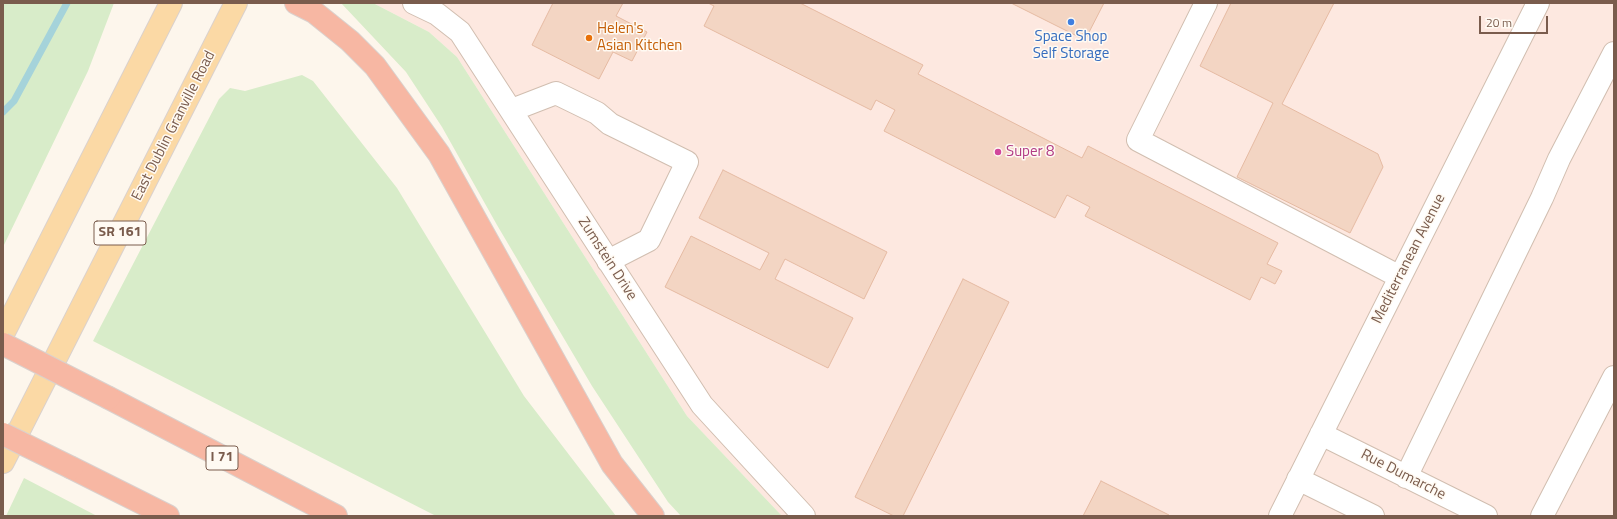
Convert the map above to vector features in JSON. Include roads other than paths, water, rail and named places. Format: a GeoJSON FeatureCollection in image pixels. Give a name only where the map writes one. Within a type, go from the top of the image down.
{"type":"FeatureCollection","features":[{"type":"Feature","properties":{"kind":"highway"},"geometry":{"type":"LineString","coordinates":[[296,3],[314,12],[350,41],[374,66],[439,154],[612,464],[654,516]]}},
{"type":"Feature","properties":{"kind":"highway","name":"I 71"},"geometry":{"type":"LineString","coordinates":[[3,344],[336,516]]}},
{"type":"Feature","properties":{"kind":"highway"},"geometry":{"type":"LineString","coordinates":[[3,434],[168,516]]}},
{"type":"Feature","properties":{"kind":"main road"},"geometry":{"type":"LineString","coordinates":[[3,334],[171,3]]}},
{"type":"Feature","properties":{"kind":"main road","name":"East Dublin Granville Road"},"geometry":{"type":"LineString","coordinates":[[3,462],[236,3]]}},
{"type":"Feature","properties":{"kind":"street","name":"Zumstein Drive"},"geometry":{"type":"LineString","coordinates":[[414,3],[437,14],[460,32],[702,405],[804,516]]}},
{"type":"Feature","properties":{"kind":"street"},"geometry":{"type":"LineString","coordinates":[[1206,3],[1138,140],[1400,277]]}},
{"type":"Feature","properties":{"kind":"street","name":"Mediterranean Avenue"},"geometry":{"type":"LineString","coordinates":[[1280,516],[1538,3]]}},
{"type":"Feature","properties":{"kind":"street"},"geometry":{"type":"LineString","coordinates":[[1406,476],[1542,198],[1559,159],[1614,53]]}},
{"type":"Feature","properties":{"kind":"street"},"geometry":{"type":"LineString","coordinates":[[512,110],[556,93],[597,113],[610,124],[687,162],[649,240],[608,261]]}},
{"type":"Feature","properties":{"kind":"street"},"geometry":{"type":"LineString","coordinates":[[1542,516],[1614,377]]}},
{"type":"Feature","properties":{"kind":"street","name":"Rue Dumarche"},"geometry":{"type":"LineString","coordinates":[[1321,434],[1486,516]]}},
{"type":"Feature","properties":{"kind":"street"},"geometry":{"type":"LineString","coordinates":[[1298,479],[1369,515]]}},
{"type":"Feature","properties":{"kind":"waterway"},"geometry":{"type":"LineString","coordinates":[[3,112],[14,101],[67,3]]}},
{"type":"Feature","properties":{"kind":"place","name":"Space Shop Self Storage"},"geometry":{"type":"Point","coordinates":[1071,22]}},
{"type":"Feature","properties":{"kind":"place","name":"Helen's Asian Kitchen"},"geometry":{"type":"Point","coordinates":[589,38]}},
{"type":"Feature","properties":{"kind":"place","name":"Super 8"},"geometry":{"type":"Point","coordinates":[998,152]}}]}
